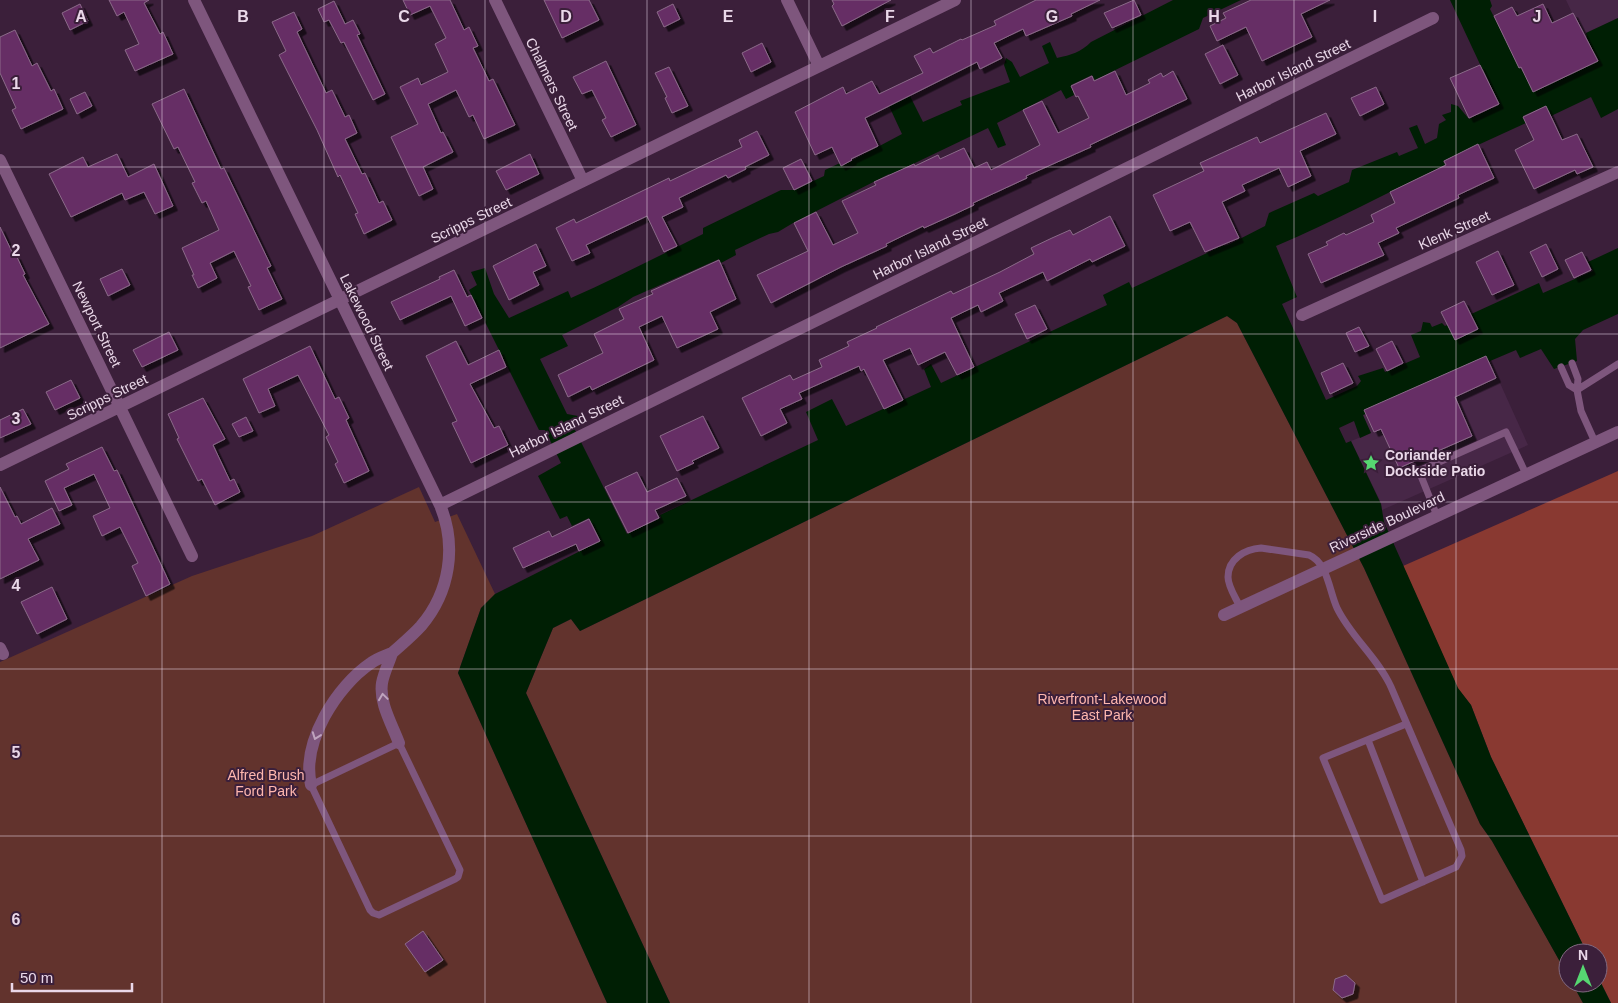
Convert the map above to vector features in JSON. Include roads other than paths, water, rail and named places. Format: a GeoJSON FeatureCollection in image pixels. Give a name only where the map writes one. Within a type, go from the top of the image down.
{"type":"FeatureCollection","features":[{"type":"Feature","properties":{"kind":"street","name":"Lakewood Street"},"geometry":{"type":"LineString","coordinates":[[194,0],[440,505],[446,522],[450,546],[449,564],[444,585],[421,626],[392,653],[373,661],[367,666],[343,688],[332,705],[318,731],[312,750],[309,770],[311,784]]}},
{"type":"Feature","properties":{"kind":"street","name":"Chalmers Street"},"geometry":{"type":"LineString","coordinates":[[495,0],[583,181]]}},
{"type":"Feature","properties":{"kind":"street"},"geometry":{"type":"LineString","coordinates":[[787,0],[819,66]]}},
{"type":"Feature","properties":{"kind":"street","name":"Scripps Street"},"geometry":{"type":"LineString","coordinates":[[0,465],[955,0]]}},
{"type":"Feature","properties":{"kind":"street","name":"Harbor Island Street"},"geometry":{"type":"LineString","coordinates":[[440,505],[1433,18]]}},
{"type":"Feature","properties":{"kind":"street","name":"Newport Street"},"geometry":{"type":"LineString","coordinates":[[0,160],[192,556]]}},
{"type":"Feature","properties":{"kind":"street","name":"Klenk Street"},"geometry":{"type":"LineString","coordinates":[[1302,315],[1618,172]]}},
{"type":"Feature","properties":{"kind":"street","name":"Riverside Boulevard"},"geometry":{"type":"LineString","coordinates":[[1224,615],[1618,432]]}},
{"type":"Feature","properties":{"kind":"street","name":"Lakewood Street"},"geometry":{"type":"LineString","coordinates":[[392,653],[382,681],[382,693],[385,707],[399,742]]}},
{"type":"Feature","properties":{"kind":"lane"},"geometry":{"type":"LineString","coordinates":[[1572,363],[1578,379],[1577,390],[1582,411],[1595,442]]}},
{"type":"Feature","properties":{"kind":"lane"},"geometry":{"type":"LineString","coordinates":[[1577,390],[1618,364]]}},
{"type":"Feature","properties":{"kind":"lane"},"geometry":{"type":"LineString","coordinates":[[1561,367],[1569,385],[1577,390]]}},
{"type":"Feature","properties":{"kind":"lane"},"geometry":{"type":"LineString","coordinates":[[1437,516],[1419,472],[1506,432],[1526,474]]}},
{"type":"Feature","properties":{"kind":"lane"},"geometry":{"type":"LineString","coordinates":[[1240,607],[1228,578],[1232,563],[1242,553],[1261,548],[1310,555],[1317,558],[1323,568],[1331,594],[1345,622],[1385,674],[1462,856],[1456,867],[1382,900],[1322,758],[1406,724]]}},
{"type":"Feature","properties":{"kind":"lane"},"geometry":{"type":"LineString","coordinates":[[1368,740],[1423,882]]}},
{"type":"Feature","properties":{"kind":"lane"},"geometry":{"type":"LineString","coordinates":[[399,742],[460,870],[459,874],[455,879],[383,914],[372,913],[311,784],[399,742]]}},
{"type":"Feature","properties":{"kind":"place","name":"Coriander Dockside Patio"},"geometry":{"type":"Point","coordinates":[1371,463]}},
{"type":"Feature","properties":{"kind":"park label","name":"Riverfront-Lakewood East Park"},"geometry":{"type":"Point","coordinates":[1102,708]}},
{"type":"Feature","properties":{"kind":"park label","name":"Alfred Brush Ford Park"},"geometry":{"type":"Point","coordinates":[266,784]}}]}
